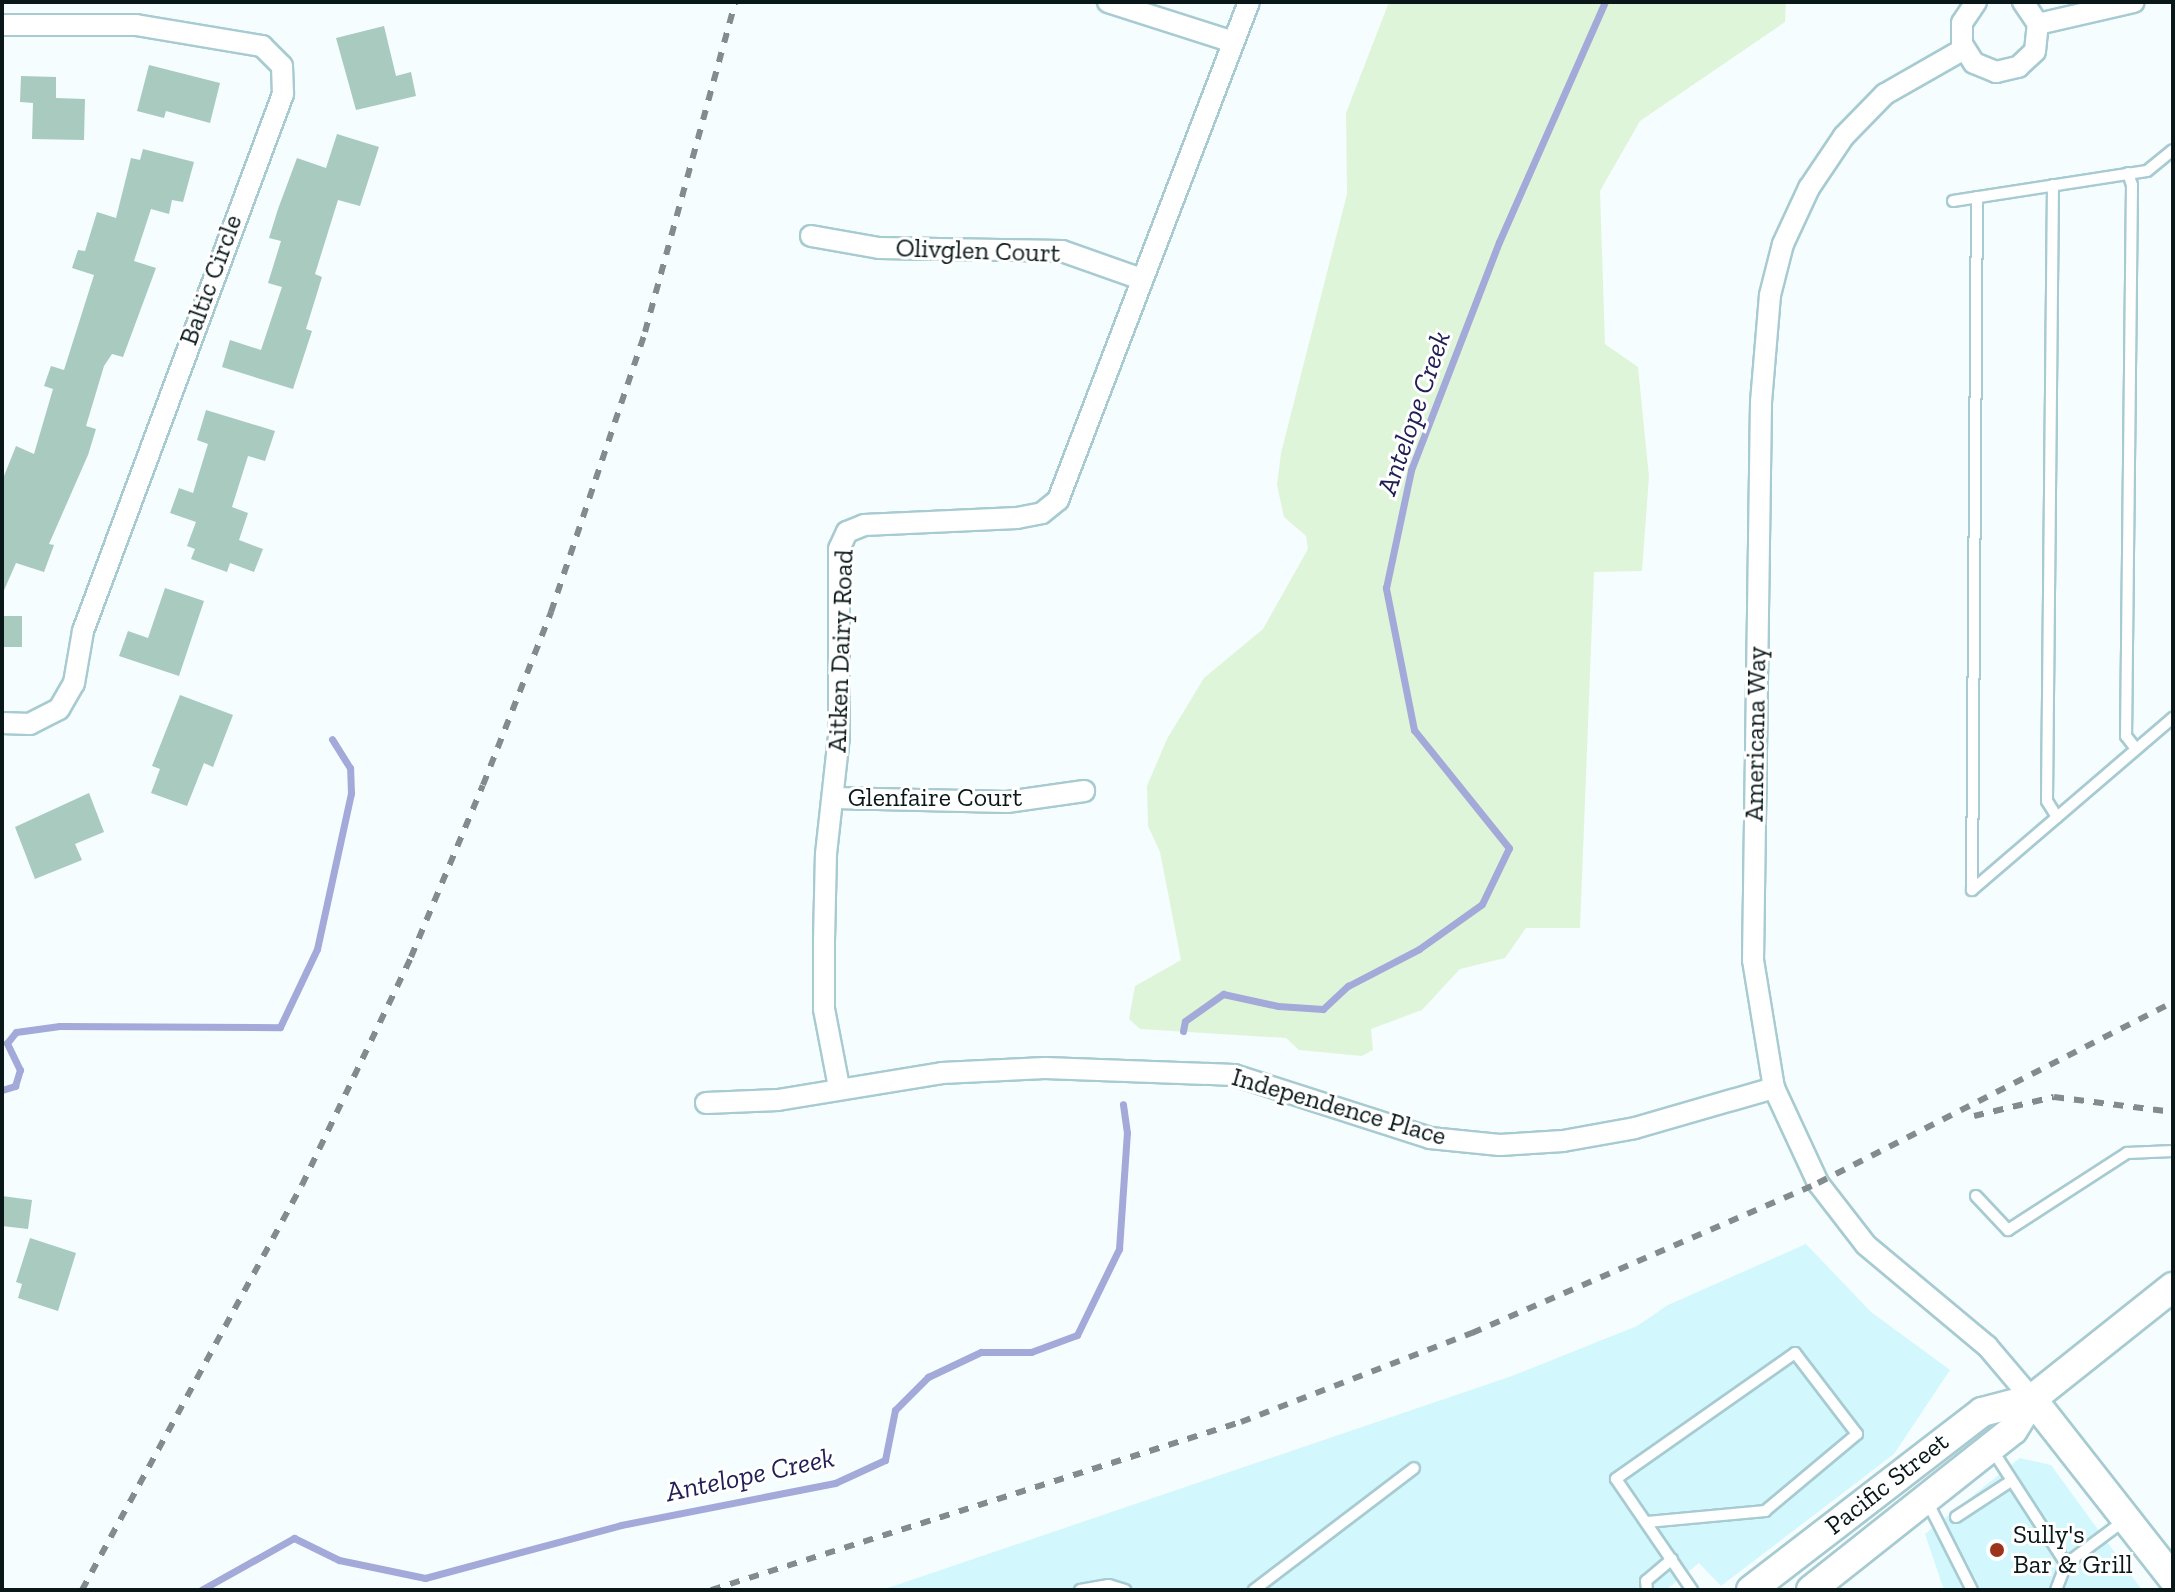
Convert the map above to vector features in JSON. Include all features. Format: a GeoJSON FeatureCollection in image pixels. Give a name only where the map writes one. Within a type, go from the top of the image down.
{"type":"FeatureCollection","features":[{"type":"Feature","properties":{"kind":"main road","name":"Pacific Street"},"geometry":{"type":"LineString","coordinates":[[1811,1590],[2013,1430],[2032,1399],[2173,1287]]}},
{"type":"Feature","properties":{"kind":"main road","name":"Pacific Street"},"geometry":{"type":"LineString","coordinates":[[1751,1590],[1982,1412],[2032,1399]]}},
{"type":"Feature","properties":{"kind":"main road"},"geometry":{"type":"LineString","coordinates":[[2032,1399],[2127,1519],[2169,1579]]}},
{"type":"Feature","properties":{"kind":"street"},"geometry":{"type":"LineString","coordinates":[[1108,2],[1233,42]]}},
{"type":"Feature","properties":{"kind":"street","name":"Aitken Dairy Road"},"geometry":{"type":"LineString","coordinates":[[839,1087],[824,1009],[826,854],[834,798],[839,549],[847,532],[864,525],[1017,518],[1042,513],[1058,500],[1249,2]]}},
{"type":"Feature","properties":{"kind":"street"},"geometry":{"type":"LineString","coordinates":[[1973,3],[1962,23],[1964,49],[1984,69],[2008,71],[2035,51],[2038,24],[2023,2]]}},
{"type":"Feature","properties":{"kind":"street"},"geometry":{"type":"LineString","coordinates":[[2038,24],[2134,2]]}},
{"type":"Feature","properties":{"kind":"street","name":"Baltic Circle"},"geometry":{"type":"LineString","coordinates":[[2,25],[136,25],[262,46],[282,66],[283,94],[83,631],[74,683],[59,709],[30,724],[2,723]]}},
{"type":"Feature","properties":{"kind":"street","name":"Americana Way"},"geometry":{"type":"LineString","coordinates":[[1964,49],[1885,94],[1844,136],[1809,188],[1783,244],[1770,295],[1761,402],[1753,960],[1774,1088],[1806,1163],[1836,1211],[1901,1279],[1987,1346],[2032,1399]]}},
{"type":"Feature","properties":{"kind":"street","name":"Olivglen Court"},"geometry":{"type":"LineString","coordinates":[[811,236],[879,248],[1062,251],[1141,279]]}},
{"type":"Feature","properties":{"kind":"street","name":"Glenfaire Court"},"geometry":{"type":"LineString","coordinates":[[834,798],[1007,802],[1084,791]]}},
{"type":"Feature","properties":{"kind":"street","name":"Independence Place"},"geometry":{"type":"LineString","coordinates":[[706,1103],[778,1100],[839,1087],[942,1073],[1045,1068],[1234,1075],[1430,1138],[1500,1145],[1563,1141],[1635,1128],[1774,1088]]}},
{"type":"Feature","properties":{"kind":"lane"},"geometry":{"type":"LineString","coordinates":[[1953,201],[2147,171],[2173,150]]}},
{"type":"Feature","properties":{"kind":"lane"},"geometry":{"type":"LineString","coordinates":[[2128,173],[2132,185],[2126,736],[2136,749]]}},
{"type":"Feature","properties":{"kind":"lane"},"geometry":{"type":"LineString","coordinates":[[2053,185],[2047,801],[2057,817]]}},
{"type":"Feature","properties":{"kind":"lane"},"geometry":{"type":"LineString","coordinates":[[1977,197],[1972,890],[2173,718]]}},
{"type":"Feature","properties":{"kind":"lane"},"geometry":{"type":"LineString","coordinates":[[1976,1196],[2008,1230],[2127,1153],[2173,1151]]}},
{"type":"Feature","properties":{"kind":"lane"},"geometry":{"type":"LineString","coordinates":[[1647,1522],[1765,1511],[1857,1434],[1795,1353],[1616,1479],[1692,1590]]}},
{"type":"Feature","properties":{"kind":"lane"},"geometry":{"type":"LineString","coordinates":[[1991,1448],[2066,1564]]}},
{"type":"Feature","properties":{"kind":"lane"},"geometry":{"type":"LineString","coordinates":[[1254,1590],[1414,1468]]}},
{"type":"Feature","properties":{"kind":"lane"},"geometry":{"type":"LineString","coordinates":[[1956,1517],[2011,1481]]}},
{"type":"Feature","properties":{"kind":"lane"},"geometry":{"type":"LineString","coordinates":[[1926,1499],[1972,1590]]}},
{"type":"Feature","properties":{"kind":"lane"},"geometry":{"type":"LineString","coordinates":[[2056,1590],[2066,1564],[2127,1519]]}},
{"type":"Feature","properties":{"kind":"lane"},"geometry":{"type":"LineString","coordinates":[[1647,1590],[1646,1581],[1672,1559]]}},
{"type":"Feature","properties":{"kind":"lane"},"geometry":{"type":"LineString","coordinates":[[1080,1590],[1109,1585],[1125,1590]]}},
{"type":"Feature","properties":{"kind":"shaded area"},"geometry":{"type":"Polygon","coordinates":[[[1806,1244],[1871,1312],[1950,1370],[1894,1454],[1721,1586],[1699,1563],[1666,1590],[882,1590],[1512,1376],[1637,1326],[1668,1305],[1806,1244]]]}},
{"type":"Feature","properties":{"kind":"shaded area"},"geometry":{"type":"Polygon","coordinates":[[[2020,1458],[2051,1465],[2142,1590],[1944,1590],[1925,1534],[2020,1458]]]}},
{"type":"Feature","properties":{"kind":"green space"},"geometry":{"type":"Polygon","coordinates":[[[1389,2],[1786,2],[1785,22],[1640,121],[1600,191],[1605,344],[1638,367],[1649,477],[1642,571],[1594,572],[1580,928],[1526,928],[1505,958],[1460,969],[1422,1010],[1371,1029],[1373,1050],[1362,1056],[1299,1050],[1286,1038],[1140,1029],[1129,1019],[1135,986],[1181,960],[1160,852],[1148,826],[1147,786],[1167,739],[1204,678],[1263,629],[1308,549],[1306,536],[1284,517],[1277,485],[1281,453],[1347,194],[1346,113],[1389,2]]]}},
{"type":"Feature","properties":{"kind":"building"},"geometry":{"type":"Polygon","coordinates":[[[384,26],[396,76],[411,72],[416,96],[356,110],[336,38],[384,26]]]}},
{"type":"Feature","properties":{"kind":"building"},"geometry":{"type":"Polygon","coordinates":[[[149,65],[220,83],[210,123],[166,111],[164,118],[137,111],[149,65]]]}},
{"type":"Feature","properties":{"kind":"building"},"geometry":{"type":"Polygon","coordinates":[[[21,76],[56,77],[56,98],[85,99],[84,140],[32,139],[33,103],[20,102],[21,76]]]}},
{"type":"Feature","properties":{"kind":"building"},"geometry":{"type":"Polygon","coordinates":[[[337,134],[379,147],[360,206],[338,200],[315,274],[322,277],[306,329],[312,331],[293,389],[222,367],[230,340],[261,350],[282,287],[268,283],[281,241],[269,238],[278,209],[297,158],[326,168],[337,134]]]}},
{"type":"Feature","properties":{"kind":"building"},"geometry":{"type":"Polygon","coordinates":[[[143,149],[194,162],[183,202],[172,200],[169,214],[151,209],[134,261],[156,268],[123,357],[112,354],[104,366],[86,426],[96,429],[88,455],[49,544],[54,545],[44,572],[16,563],[2,595],[2,481],[16,446],[34,454],[53,389],[44,386],[51,366],[64,370],[94,275],[72,268],[78,250],[85,251],[97,212],[116,218],[131,158],[140,160],[143,149]]]}},
{"type":"Feature","properties":{"kind":"building"},"geometry":{"type":"Polygon","coordinates":[[[206,410],[275,431],[265,461],[248,456],[232,507],[248,513],[239,540],[263,549],[254,572],[230,563],[227,572],[191,559],[195,549],[187,546],[196,522],[170,513],[179,488],[193,493],[208,444],[197,440],[206,410]]]}},
{"type":"Feature","properties":{"kind":"building"},"geometry":{"type":"Polygon","coordinates":[[[165,588],[204,601],[179,676],[119,656],[128,631],[148,638],[165,588]]]}},
{"type":"Feature","properties":{"kind":"building"},"geometry":{"type":"Polygon","coordinates":[[[2,616],[22,616],[22,647],[2,647],[2,616]]]}},
{"type":"Feature","properties":{"kind":"building"},"geometry":{"type":"Polygon","coordinates":[[[180,695],[233,715],[213,767],[204,763],[187,806],[151,793],[160,769],[152,766],[180,695]]]}},
{"type":"Feature","properties":{"kind":"building"},"geometry":{"type":"Polygon","coordinates":[[[89,793],[104,832],[75,844],[82,860],[35,879],[15,827],[89,793]]]}},
{"type":"Feature","properties":{"kind":"building"},"geometry":{"type":"Polygon","coordinates":[[[2,1196],[32,1200],[28,1229],[2,1226],[2,1196]]]}},
{"type":"Feature","properties":{"kind":"building"},"geometry":{"type":"Polygon","coordinates":[[[30,1238],[76,1253],[58,1311],[18,1298],[22,1284],[16,1282],[30,1238]]]}},
{"type":"Feature","properties":{"kind":"waterway","name":"Antelope Creek"},"geometry":{"type":"LineString","coordinates":[[1183,1031],[1185,1021],[1223,994],[1278,1006],[1323,1009],[1348,986],[1419,949],[1482,904],[1509,848],[1414,730],[1386,588],[1411,470],[1499,242],[1605,2]]}},
{"type":"Feature","properties":{"kind":"waterway"},"geometry":{"type":"LineString","coordinates":[[2,1090],[15,1086],[20,1070],[7,1043],[16,1032],[60,1026],[280,1027],[317,949],[351,793],[350,768],[332,739]]}},
{"type":"Feature","properties":{"kind":"waterway","name":"Antelope Creek"},"geometry":{"type":"LineString","coordinates":[[201,1590],[294,1538],[339,1560],[425,1578],[621,1525],[835,1483],[885,1460],[895,1410],[928,1377],[981,1352],[1031,1352],[1077,1335],[1119,1249],[1127,1133],[1123,1104]]}},
{"type":"Feature","properties":{"kind":"railway"},"geometry":{"type":"LineString","coordinates":[[82,1590],[302,1185],[411,957],[483,785],[551,612],[645,332],[735,2]]}},
{"type":"Feature","properties":{"kind":"railway"},"geometry":{"type":"LineString","coordinates":[[711,1590],[1241,1422],[1472,1333],[1818,1183],[2173,1002]]}},
{"type":"Feature","properties":{"kind":"railway"},"geometry":{"type":"LineString","coordinates":[[1974,1116],[2054,1097],[2173,1112]]}},
{"type":"Feature","properties":{"kind":"place","name":"Sully's Bar & Grill"},"geometry":{"type":"Point","coordinates":[1997,1550]}}]}
